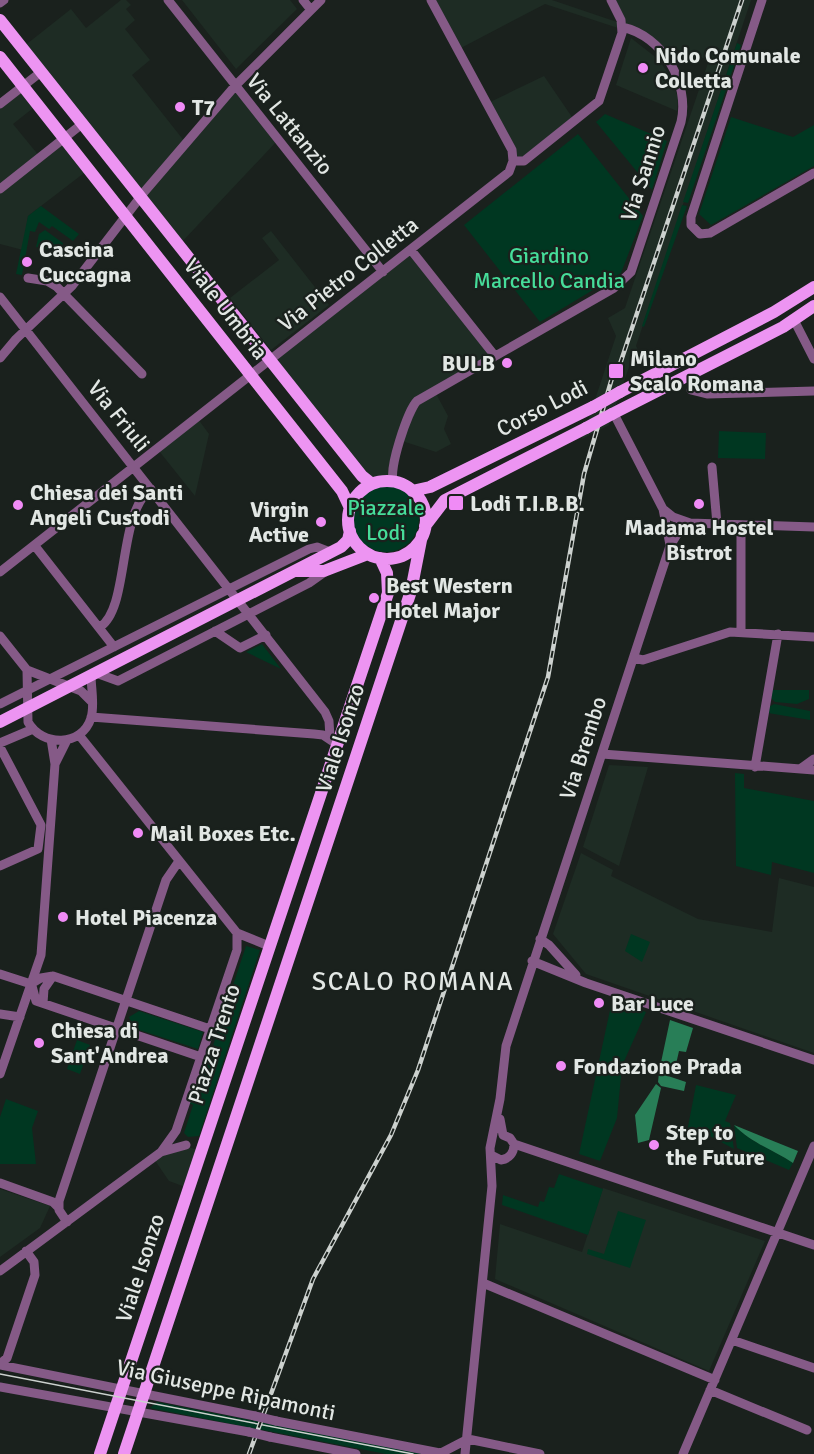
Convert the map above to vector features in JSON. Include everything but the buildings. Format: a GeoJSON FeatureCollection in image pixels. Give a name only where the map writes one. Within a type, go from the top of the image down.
{"type":"FeatureCollection","features":[{"type":"Feature","properties":{"kind":"main road","name":"Viale Umbria"},"geometry":{"type":"LineString","coordinates":[[0,20],[362,476],[372,484]]}},
{"type":"Feature","properties":{"kind":"main road","name":"Viale Umbria"},"geometry":{"type":"LineString","coordinates":[[0,57],[352,503]]}},
{"type":"Feature","properties":{"kind":"main road","name":"Corso Lodi"},"geometry":{"type":"LineString","coordinates":[[412,491],[430,487],[593,407],[774,312],[814,287]]}},
{"type":"Feature","properties":{"kind":"main road","name":"Corso Lodi"},"geometry":{"type":"LineString","coordinates":[[424,531],[431,515],[445,500],[794,320],[814,306]]}},
{"type":"Feature","properties":{"kind":"main road"},"geometry":{"type":"LineString","coordinates":[[0,722],[345,544],[350,531],[352,503],[372,484],[394,482],[412,491],[424,509],[424,531],[414,547],[403,555],[354,557],[327,571],[293,571]]}},
{"type":"Feature","properties":{"kind":"main road"},"geometry":{"type":"LineString","coordinates":[[350,531],[357,544],[374,556]]}},
{"type":"Feature","properties":{"kind":"main road","name":"Viale Isonzo"},"geometry":{"type":"LineString","coordinates":[[291,954],[411,591],[424,531]]}},
{"type":"Feature","properties":{"kind":"main road","name":"Viale Isonzo"},"geometry":{"type":"LineString","coordinates":[[264,945],[333,743],[388,593],[386,569],[374,556]]}},
{"type":"Feature","properties":{"kind":"main road"},"geometry":{"type":"LineString","coordinates":[[264,945],[291,954]]}},
{"type":"Feature","properties":{"kind":"main road","name":"Piazza Trento"},"geometry":{"type":"LineString","coordinates":[[201,1150],[264,945]]}},
{"type":"Feature","properties":{"kind":"main road","name":"Piazza Trento"},"geometry":{"type":"LineString","coordinates":[[223,1158],[291,954]]}},
{"type":"Feature","properties":{"kind":"main road"},"geometry":{"type":"LineString","coordinates":[[201,1150],[223,1158]]}},
{"type":"Feature","properties":{"kind":"main road","name":"Viale Isonzo"},"geometry":{"type":"LineString","coordinates":[[100,1454],[201,1150]]}},
{"type":"Feature","properties":{"kind":"main road","name":"Viale Isonzo"},"geometry":{"type":"LineString","coordinates":[[124,1454],[223,1158]]}},
{"type":"Feature","properties":{"kind":"street"},"geometry":{"type":"LineString","coordinates":[[0,3],[4,0]]}},
{"type":"Feature","properties":{"kind":"street","name":"Via Lattanzio"},"geometry":{"type":"LineString","coordinates":[[168,0],[383,272]]}},
{"type":"Feature","properties":{"kind":"street"},"geometry":{"type":"LineString","coordinates":[[303,0],[311,10]]}},
{"type":"Feature","properties":{"kind":"street"},"geometry":{"type":"LineString","coordinates":[[0,358],[65,294],[140,198],[236,86],[321,0]]}},
{"type":"Feature","properties":{"kind":"street"},"geometry":{"type":"LineString","coordinates":[[431,0],[512,150],[513,161]]}},
{"type":"Feature","properties":{"kind":"street"},"geometry":{"type":"LineString","coordinates":[[611,0],[622,27]]}},
{"type":"Feature","properties":{"kind":"street"},"geometry":{"type":"LineString","coordinates":[[762,0],[691,218],[692,227],[700,234],[710,233],[814,173]]}},
{"type":"Feature","properties":{"kind":"street","name":"Via Pietro Colletta"},"geometry":{"type":"LineString","coordinates":[[0,572],[506,175],[513,161],[524,161],[599,101],[622,27]]}},
{"type":"Feature","properties":{"kind":"street","name":"Via Sannio"},"geometry":{"type":"LineString","coordinates":[[394,482],[392,470],[415,402],[614,288],[632,270],[681,122],[684,96],[677,73],[664,56],[639,35],[622,27]]}},
{"type":"Feature","properties":{"kind":"street"},"geometry":{"type":"LineString","coordinates":[[0,104],[40,72]]}},
{"type":"Feature","properties":{"kind":"street"},"geometry":{"type":"LineString","coordinates":[[0,189],[81,124]]}},
{"type":"Feature","properties":{"kind":"street"},"geometry":{"type":"LineString","coordinates":[[411,250],[495,356]]}},
{"type":"Feature","properties":{"kind":"street"},"geometry":{"type":"LineString","coordinates":[[28,278],[50,282],[65,294],[142,374]]}},
{"type":"Feature","properties":{"kind":"street","name":"Via Friuli"},"geometry":{"type":"LineString","coordinates":[[0,297],[250,614],[327,716],[333,743]]}},
{"type":"Feature","properties":{"kind":"street"},"geometry":{"type":"LineString","coordinates":[[794,320],[814,358]]}},
{"type":"Feature","properties":{"kind":"street"},"geometry":{"type":"LineString","coordinates":[[691,390],[707,394],[814,391]]}},
{"type":"Feature","properties":{"kind":"street","name":"Via Brembo"},"geometry":{"type":"LineString","coordinates":[[613,414],[663,509],[670,546]]}},
{"type":"Feature","properties":{"kind":"street"},"geometry":{"type":"LineString","coordinates":[[712,467],[717,524]]}},
{"type":"Feature","properties":{"kind":"street"},"geometry":{"type":"LineString","coordinates":[[100,627],[111,613],[131,528],[141,502],[151,489]]}},
{"type":"Feature","properties":{"kind":"street"},"geometry":{"type":"LineString","coordinates":[[663,509],[673,517],[690,523],[814,527]]}},
{"type":"Feature","properties":{"kind":"street","name":"Via Brembo"},"geometry":{"type":"LineString","coordinates":[[465,1454],[492,1186],[497,1158],[490,1148],[498,1137],[506,1046],[670,546],[678,532],[690,523]]}},
{"type":"Feature","properties":{"kind":"street"},"geometry":{"type":"LineString","coordinates":[[741,525],[741,632]]}},
{"type":"Feature","properties":{"kind":"street"},"geometry":{"type":"LineString","coordinates":[[35,546],[114,647]]}},
{"type":"Feature","properties":{"kind":"street"},"geometry":{"type":"LineString","coordinates":[[0,704],[311,548],[317,547],[330,552]]}},
{"type":"Feature","properties":{"kind":"street"},"geometry":{"type":"LineString","coordinates":[[27,670],[30,689],[28,721],[33,729],[51,740],[67,740],[79,735],[91,717],[94,674],[118,681],[309,583],[327,571]]}},
{"type":"Feature","properties":{"kind":"street"},"geometry":{"type":"LineString","coordinates":[[215,631],[240,648],[266,635]]}},
{"type":"Feature","properties":{"kind":"street"},"geometry":{"type":"LineString","coordinates":[[634,658],[643,660],[726,633],[814,636]]}},
{"type":"Feature","properties":{"kind":"street"},"geometry":{"type":"LineString","coordinates":[[755,767],[778,634]]}},
{"type":"Feature","properties":{"kind":"street"},"geometry":{"type":"LineString","coordinates":[[0,636],[27,670],[84,693],[92,704]]}},
{"type":"Feature","properties":{"kind":"street"},"geometry":{"type":"LineString","coordinates":[[91,717],[314,734],[333,743]]}},
{"type":"Feature","properties":{"kind":"street"},"geometry":{"type":"LineString","coordinates":[[0,866],[34,851],[40,845],[41,825],[0,745],[33,729]]}},
{"type":"Feature","properties":{"kind":"street"},"geometry":{"type":"LineString","coordinates":[[79,735],[237,933],[264,945]]}},
{"type":"Feature","properties":{"kind":"street"},"geometry":{"type":"LineString","coordinates":[[0,1074],[41,955],[55,764],[51,740]]}},
{"type":"Feature","properties":{"kind":"street"},"geometry":{"type":"LineString","coordinates":[[55,764],[67,740]]}},
{"type":"Feature","properties":{"kind":"street"},"geometry":{"type":"LineString","coordinates":[[602,754],[814,770]]}},
{"type":"Feature","properties":{"kind":"street"},"geometry":{"type":"LineString","coordinates":[[800,769],[814,759]]}},
{"type":"Feature","properties":{"kind":"street"},"geometry":{"type":"LineString","coordinates":[[36,818],[50,819]]}},
{"type":"Feature","properties":{"kind":"street"},"geometry":{"type":"LineString","coordinates":[[58,1207],[166,880],[179,861]]}},
{"type":"Feature","properties":{"kind":"street","name":"Piazza Trento"},"geometry":{"type":"LineString","coordinates":[[161,1152],[176,1131],[237,950],[237,933]]}},
{"type":"Feature","properties":{"kind":"street"},"geometry":{"type":"LineString","coordinates":[[540,939],[549,945],[560,959],[586,983]]}},
{"type":"Feature","properties":{"kind":"street"},"geometry":{"type":"LineString","coordinates":[[237,950],[245,943],[264,945]]}},
{"type":"Feature","properties":{"kind":"street"},"geometry":{"type":"LineString","coordinates":[[550,967],[558,964],[560,959]]}},
{"type":"Feature","properties":{"kind":"street"},"geometry":{"type":"LineString","coordinates":[[532,961],[586,983],[814,1060]]}},
{"type":"Feature","properties":{"kind":"street"},"geometry":{"type":"LineString","coordinates":[[0,974],[32,984]]}},
{"type":"Feature","properties":{"kind":"street"},"geometry":{"type":"LineString","coordinates":[[32,984],[41,978],[53,976],[210,1029]]}},
{"type":"Feature","properties":{"kind":"street"},"geometry":{"type":"LineString","coordinates":[[44,1003],[44,989],[53,976]]}},
{"type":"Feature","properties":{"kind":"street"},"geometry":{"type":"LineString","coordinates":[[32,984],[36,1000],[201,1057]]}},
{"type":"Feature","properties":{"kind":"street"},"geometry":{"type":"LineString","coordinates":[[0,1014],[20,1017]]}},
{"type":"Feature","properties":{"kind":"street","name":"Piazza Trento"},"geometry":{"type":"LineString","coordinates":[[176,1131],[179,1139],[186,1145]]}},
{"type":"Feature","properties":{"kind":"street"},"geometry":{"type":"LineString","coordinates":[[498,1137],[510,1138],[513,1148]]}},
{"type":"Feature","properties":{"kind":"street"},"geometry":{"type":"LineString","coordinates":[[0,1271],[161,1152],[186,1145],[201,1150]]}},
{"type":"Feature","properties":{"kind":"street"},"geometry":{"type":"LineString","coordinates":[[683,1454],[814,1146]]}},
{"type":"Feature","properties":{"kind":"street"},"geometry":{"type":"LineString","coordinates":[[497,1158],[513,1148],[532,1151],[814,1245]]}},
{"type":"Feature","properties":{"kind":"street"},"geometry":{"type":"LineString","coordinates":[[0,1183],[53,1202],[68,1222]]}},
{"type":"Feature","properties":{"kind":"street"},"geometry":{"type":"LineString","coordinates":[[0,1364],[7,1358],[34,1275],[34,1263],[26,1251]]}},
{"type":"Feature","properties":{"kind":"street"},"geometry":{"type":"LineString","coordinates":[[483,1283],[715,1380]]}},
{"type":"Feature","properties":{"kind":"street"},"geometry":{"type":"LineString","coordinates":[[732,1340],[814,1368]]}},
{"type":"Feature","properties":{"kind":"street","name":"Via Giuseppe Ripamonti"},"geometry":{"type":"LineString","coordinates":[[0,1364],[119,1399],[249,1432],[357,1454]]}},
{"type":"Feature","properties":{"kind":"street","name":"Via Giuseppe Ripamonti"},"geometry":{"type":"LineString","coordinates":[[0,1388],[119,1399],[255,1416],[443,1454]]}},
{"type":"Feature","properties":{"kind":"street"},"geometry":{"type":"LineString","coordinates":[[710,1390],[807,1430]]}},
{"type":"Feature","properties":{"kind":"street"},"geometry":{"type":"LineString","coordinates":[[443,1454],[468,1439],[540,1454]]}},
{"type":"Feature","properties":{"kind":"shaded area"},"geometry":{"type":"Polygon","coordinates":[[[121,0],[126,0],[131,5],[126,9],[135,20],[125,29],[150,60],[132,75],[185,142],[140,196],[23,47],[71,9],[86,28],[121,0]]]}},
{"type":"Feature","properties":{"kind":"shaded area"},"geometry":{"type":"Polygon","coordinates":[[[182,0],[290,0],[297,9],[236,69],[182,0]]]}},
{"type":"Feature","properties":{"kind":"shaded area"},"geometry":{"type":"Polygon","coordinates":[[[432,0],[552,0],[620,23],[621,29],[545,4],[459,49],[432,0]]]}},
{"type":"Feature","properties":{"kind":"shaded area"},"geometry":{"type":"Polygon","coordinates":[[[612,0],[751,0],[636,346],[644,360],[629,367],[609,425],[582,439],[616,336],[608,318],[625,308],[709,60],[676,49],[666,56],[623,27],[612,0]]]}},
{"type":"Feature","properties":{"kind":"shaded area","name":"Nido Comunale Colletta"},"geometry":{"type":"Polygon","coordinates":[[[631,38],[658,59],[671,77],[678,98],[677,111],[616,85],[631,38]]]}},
{"type":"Feature","properties":{"kind":"shaded area"},"geometry":{"type":"Polygon","coordinates":[[[544,76],[574,120],[517,161],[488,103],[544,76]]]}},
{"type":"Feature","properties":{"kind":"shaded area"},"geometry":{"type":"Polygon","coordinates":[[[23,86],[37,105],[13,124],[40,157],[0,188],[0,104],[23,86]]]}},
{"type":"Feature","properties":{"kind":"shaded area"},"geometry":{"type":"Polygon","coordinates":[[[235,89],[277,141],[180,244],[141,197],[235,89]]]}},
{"type":"Feature","properties":{"kind":"shaded area"},"geometry":{"type":"Polygon","coordinates":[[[64,139],[88,170],[28,216],[23,250],[0,244],[0,190],[64,139]]]}},
{"type":"Feature","properties":{"kind":"shaded area"},"geometry":{"type":"Polygon","coordinates":[[[271,231],[329,305],[271,350],[230,298],[279,260],[262,238],[271,231]]]}},
{"type":"Feature","properties":{"kind":"shaded area"},"geometry":{"type":"Polygon","coordinates":[[[411,252],[493,356],[434,390],[448,416],[444,429],[451,444],[436,452],[399,440],[387,480],[370,483],[274,360],[411,252]]]}},
{"type":"Feature","properties":{"kind":"shaded area"},"geometry":{"type":"Polygon","coordinates":[[[198,419],[209,434],[195,496],[159,451],[198,419]]]}},
{"type":"Feature","properties":{"kind":"shaded area"},"geometry":{"type":"Polygon","coordinates":[[[609,765],[648,767],[619,866],[583,847],[609,765]]]}},
{"type":"Feature","properties":{"kind":"shaded area"},"geometry":{"type":"Polygon","coordinates":[[[581,853],[613,870],[611,876],[698,919],[772,932],[779,878],[814,887],[814,1053],[586,974],[553,934],[581,853]]]}},
{"type":"Feature","properties":{"kind":"shaded area"},"geometry":{"type":"Polygon","coordinates":[[[670,1020],[693,1028],[686,1052],[679,1051],[674,1073],[660,1067],[670,1020]]]}},
{"type":"Feature","properties":{"kind":"shaded area"},"geometry":{"type":"Polygon","coordinates":[[[659,1073],[686,1082],[684,1091],[661,1086],[658,1082],[659,1073]]]}},
{"type":"Feature","properties":{"kind":"shaded area"},"geometry":{"type":"Polygon","coordinates":[[[656,1084],[661,1088],[649,1140],[638,1143],[635,1115],[656,1084]]]}},
{"type":"Feature","properties":{"kind":"shaded area"},"geometry":{"type":"Polygon","coordinates":[[[734,1125],[798,1151],[793,1163],[755,1141],[734,1125]]]}},
{"type":"Feature","properties":{"kind":"shaded area"},"geometry":{"type":"Polygon","coordinates":[[[186,1146],[200,1151],[188,1188],[169,1181],[154,1159],[186,1146]]]}},
{"type":"Feature","properties":{"kind":"shaded area"},"geometry":{"type":"Polygon","coordinates":[[[603,1188],[765,1241],[709,1371],[495,1279],[500,1224],[582,1252],[603,1188]]]}},
{"type":"Feature","properties":{"kind":"shaded area"},"geometry":{"type":"Polygon","coordinates":[[[0,1189],[50,1206],[40,1228],[0,1257],[0,1189]]]}},
{"type":"Feature","properties":{"kind":"green space"},"geometry":{"type":"Polygon","coordinates":[[[737,43],[741,45],[688,203],[683,202],[737,43]]]}},
{"type":"Feature","properties":{"kind":"green space","name":"Giardino Marcello Candia"},"geometry":{"type":"Polygon","coordinates":[[[605,114],[667,141],[652,190],[596,122],[605,114]]]}},
{"type":"Feature","properties":{"kind":"green space"},"geometry":{"type":"Polygon","coordinates":[[[731,117],[793,137],[814,125],[814,166],[711,225],[699,214],[731,117]]]}},
{"type":"Feature","properties":{"kind":"green space","name":"Giardino Marcello Candia"},"geometry":{"type":"Polygon","coordinates":[[[578,134],[643,216],[621,273],[540,322],[464,225],[578,134]]]}},
{"type":"Feature","properties":{"kind":"green space"},"geometry":{"type":"Polygon","coordinates":[[[682,205],[687,206],[644,327],[642,326],[682,205]]]}},
{"type":"Feature","properties":{"kind":"green space"},"geometry":{"type":"Polygon","coordinates":[[[41,206],[79,234],[73,241],[52,226],[49,229],[39,222],[35,232],[30,231],[22,275],[16,274],[28,216],[41,206]]]}},
{"type":"Feature","properties":{"kind":"green space"},"geometry":{"type":"Polygon","coordinates":[[[45,230],[63,243],[61,252],[36,247],[39,234],[45,230]]]}},
{"type":"Feature","properties":{"kind":"green space"},"geometry":{"type":"Polygon","coordinates":[[[719,431],[766,433],[765,459],[718,458],[719,431]]]}},
{"type":"Feature","properties":{"kind":"green space","name":"Piazzale Lodi"},"geometry":{"type":"Polygon","coordinates":[[[386,486],[399,489],[409,496],[416,506],[419,519],[416,532],[409,542],[399,549],[386,552],[373,549],[363,542],[356,532],[353,519],[356,506],[363,496],[373,489],[386,486]]]}},
{"type":"Feature","properties":{"kind":"green space"},"geometry":{"type":"Polygon","coordinates":[[[262,644],[281,669],[246,652],[262,644]]]}},
{"type":"Feature","properties":{"kind":"green space"},"geometry":{"type":"Polygon","coordinates":[[[772,690],[809,690],[809,699],[797,704],[775,702],[771,698],[772,690]]]}},
{"type":"Feature","properties":{"kind":"green space"},"geometry":{"type":"Polygon","coordinates":[[[774,704],[810,711],[810,720],[768,713],[769,707],[774,704]]]}},
{"type":"Feature","properties":{"kind":"green space"},"geometry":{"type":"Polygon","coordinates":[[[735,773],[744,774],[744,788],[814,801],[814,873],[772,862],[771,875],[736,866],[735,773]]]}},
{"type":"Feature","properties":{"kind":"green space"},"geometry":{"type":"Polygon","coordinates":[[[631,934],[650,942],[642,962],[625,951],[631,934]]]}},
{"type":"Feature","properties":{"kind":"green space"},"geometry":{"type":"Polygon","coordinates":[[[246,946],[260,950],[199,1136],[188,1137],[184,1133],[193,1105],[189,1103],[193,1093],[197,1094],[246,946]]]}},
{"type":"Feature","properties":{"kind":"green space"},"geometry":{"type":"Polygon","coordinates":[[[612,1001],[646,1012],[622,1066],[617,1118],[600,1161],[579,1154],[612,1001]]]}},
{"type":"Feature","properties":{"kind":"green space"},"geometry":{"type":"Polygon","coordinates":[[[139,1011],[203,1032],[198,1049],[133,1028],[129,1017],[139,1011]]]}},
{"type":"Feature","properties":{"kind":"green space"},"geometry":{"type":"Polygon","coordinates":[[[77,1040],[90,1045],[80,1074],[67,1069],[77,1040]]]}},
{"type":"Feature","properties":{"kind":"green space"},"geometry":{"type":"Polygon","coordinates":[[[696,1085],[736,1095],[725,1121],[730,1123],[734,1149],[695,1128],[692,1138],[686,1137],[696,1085]]]}},
{"type":"Feature","properties":{"kind":"green space"},"geometry":{"type":"Polygon","coordinates":[[[6,1099],[38,1111],[32,1128],[36,1164],[0,1164],[0,1117],[6,1099]]]}},
{"type":"Feature","properties":{"kind":"green space"},"geometry":{"type":"Polygon","coordinates":[[[734,1125],[755,1141],[793,1163],[789,1170],[737,1148],[734,1125]]]}},
{"type":"Feature","properties":{"kind":"green space"},"geometry":{"type":"Polygon","coordinates":[[[559,1174],[603,1189],[588,1235],[502,1205],[503,1195],[538,1207],[540,1201],[544,1202],[549,1187],[554,1188],[559,1174]]]}},
{"type":"Feature","properties":{"kind":"green space"},"geometry":{"type":"Polygon","coordinates":[[[618,1211],[646,1220],[630,1268],[587,1254],[588,1249],[604,1254],[618,1211]]]}},
{"type":"Feature","properties":{"kind":"green space"},"geometry":{"type":"Polygon","coordinates":[[[157,1402],[426,1454],[386,1454],[150,1408],[157,1402]]]}},
{"type":"Feature","properties":{"kind":"tram line"},"geometry":{"type":"LineString","coordinates":[[0,1374],[413,1454]]}},
{"type":"Feature","properties":{"kind":"railway"},"geometry":{"type":"LineString","coordinates":[[620,364],[742,0]]}},
{"type":"Feature","properties":{"kind":"railway"},"geometry":{"type":"LineString","coordinates":[[249,1454],[313,1279],[391,1135],[418,1070],[548,677],[584,474],[612,378]]}},
{"type":"Feature","properties":{"kind":"place","name":"Nido Comunale Colletta"},"geometry":{"type":"Point","coordinates":[643,68]}},
{"type":"Feature","properties":{"kind":"place","name":"T7"},"geometry":{"type":"Point","coordinates":[180,107]}},
{"type":"Feature","properties":{"kind":"place","name":"Cascina Cuccagna"},"geometry":{"type":"Point","coordinates":[27,262]}},
{"type":"Feature","properties":{"kind":"place","name":"BULB"},"geometry":{"type":"Point","coordinates":[507,363]}},
{"type":"Feature","properties":{"kind":"place","name":"Milano Scalo Romana"},"geometry":{"type":"Point","coordinates":[616,371]}},
{"type":"Feature","properties":{"kind":"place","name":"Lodi T.I.B.B."},"geometry":{"type":"Point","coordinates":[456,503]}},
{"type":"Feature","properties":{"kind":"place","name":"Madama Hostel Bistrot"},"geometry":{"type":"Point","coordinates":[699,504]}},
{"type":"Feature","properties":{"kind":"place","name":"Chiesa dei Santi Angeli Custodi"},"geometry":{"type":"Point","coordinates":[18,505]}},
{"type":"Feature","properties":{"kind":"place","name":"Virgin Active"},"geometry":{"type":"Point","coordinates":[321,522]}},
{"type":"Feature","properties":{"kind":"place","name":"Best Western Hotel Major"},"geometry":{"type":"Point","coordinates":[374,598]}},
{"type":"Feature","properties":{"kind":"place","name":"Mail Boxes Etc."},"geometry":{"type":"Point","coordinates":[138,833]}},
{"type":"Feature","properties":{"kind":"place","name":"Hotel Piacenza"},"geometry":{"type":"Point","coordinates":[63,917]}},
{"type":"Feature","properties":{"kind":"place","name":"Bar Luce"},"geometry":{"type":"Point","coordinates":[599,1003]}},
{"type":"Feature","properties":{"kind":"place","name":"Chiesa di Sant'Andrea"},"geometry":{"type":"Point","coordinates":[39,1043]}},
{"type":"Feature","properties":{"kind":"place","name":"Fondazione Prada"},"geometry":{"type":"Point","coordinates":[561,1066]}},
{"type":"Feature","properties":{"kind":"place","name":"Step to the Future"},"geometry":{"type":"Point","coordinates":[654,1145]}},
{"type":"Feature","properties":{"kind":"district","name":"SCALO ROMANA"},"geometry":{"type":"Point","coordinates":[413,982]}}]}
